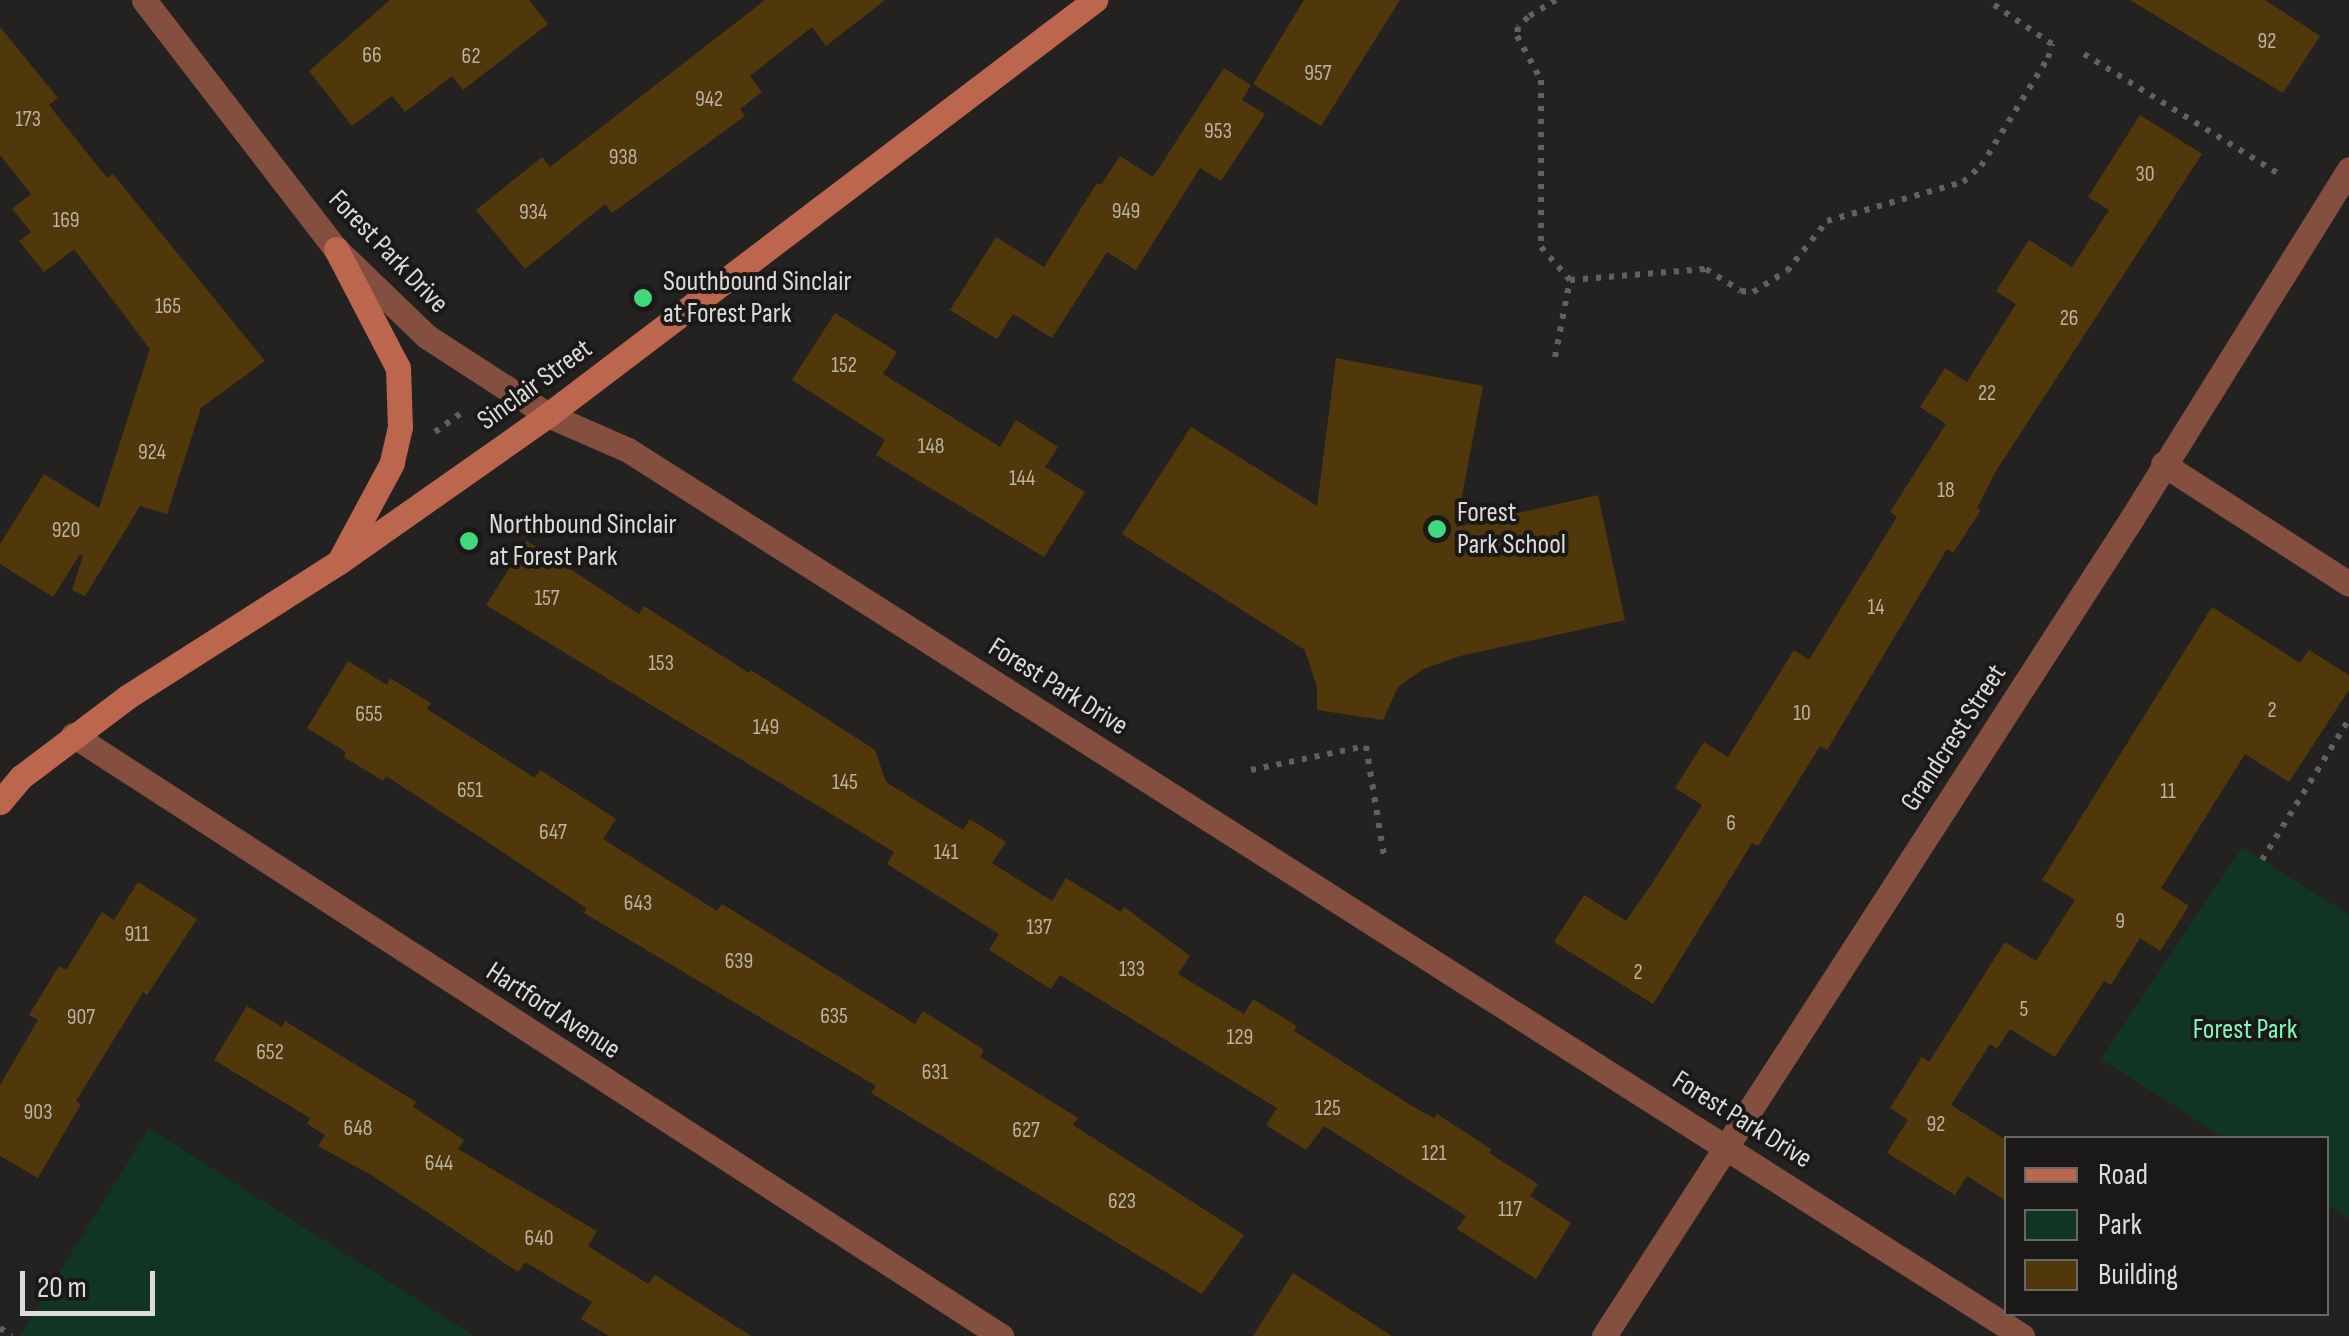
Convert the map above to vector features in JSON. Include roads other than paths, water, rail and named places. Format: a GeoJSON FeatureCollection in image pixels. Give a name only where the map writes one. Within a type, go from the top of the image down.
{"type":"FeatureCollection","features":[{"type":"Feature","properties":{"kind":"street","name":"Sinclair Street"},"geometry":{"type":"LineString","coordinates":[[0,802],[21,777],[73,736],[339,562],[548,415],[1095,0]]}},
{"type":"Feature","properties":{"kind":"street","name":"Forest Park Drive"},"geometry":{"type":"LineString","coordinates":[[157,5],[336,250],[426,336],[548,415],[628,450],[2022,1336]]}},
{"type":"Feature","properties":{"kind":"street","name":"Grandcrest Street"},"geometry":{"type":"LineString","coordinates":[[1604,1336],[2349,169]]}},
{"type":"Feature","properties":{"kind":"street"},"geometry":{"type":"LineString","coordinates":[[336,250],[398,368],[400,427],[392,463],[339,562]]}},
{"type":"Feature","properties":{"kind":"street"},"geometry":{"type":"LineString","coordinates":[[2163,464],[2349,584]]}},
{"type":"Feature","properties":{"kind":"street","name":"Hartford Avenue"},"geometry":{"type":"LineString","coordinates":[[73,736],[1001,1336]]}},
{"type":"Feature","properties":{"kind":"place","name":"Southbound Sinclair at Forest Park"},"geometry":{"type":"Point","coordinates":[643,298]}},
{"type":"Feature","properties":{"kind":"place","name":"Forest Park School"},"geometry":{"type":"Point","coordinates":[1437,529]}},
{"type":"Feature","properties":{"kind":"place","name":"Northbound Sinclair at Forest Park"},"geometry":{"type":"Point","coordinates":[469,541]}},
{"type":"Feature","properties":{"kind":"park label","name":"Forest Park"},"geometry":{"type":"Point","coordinates":[2245,1030]}}]}
